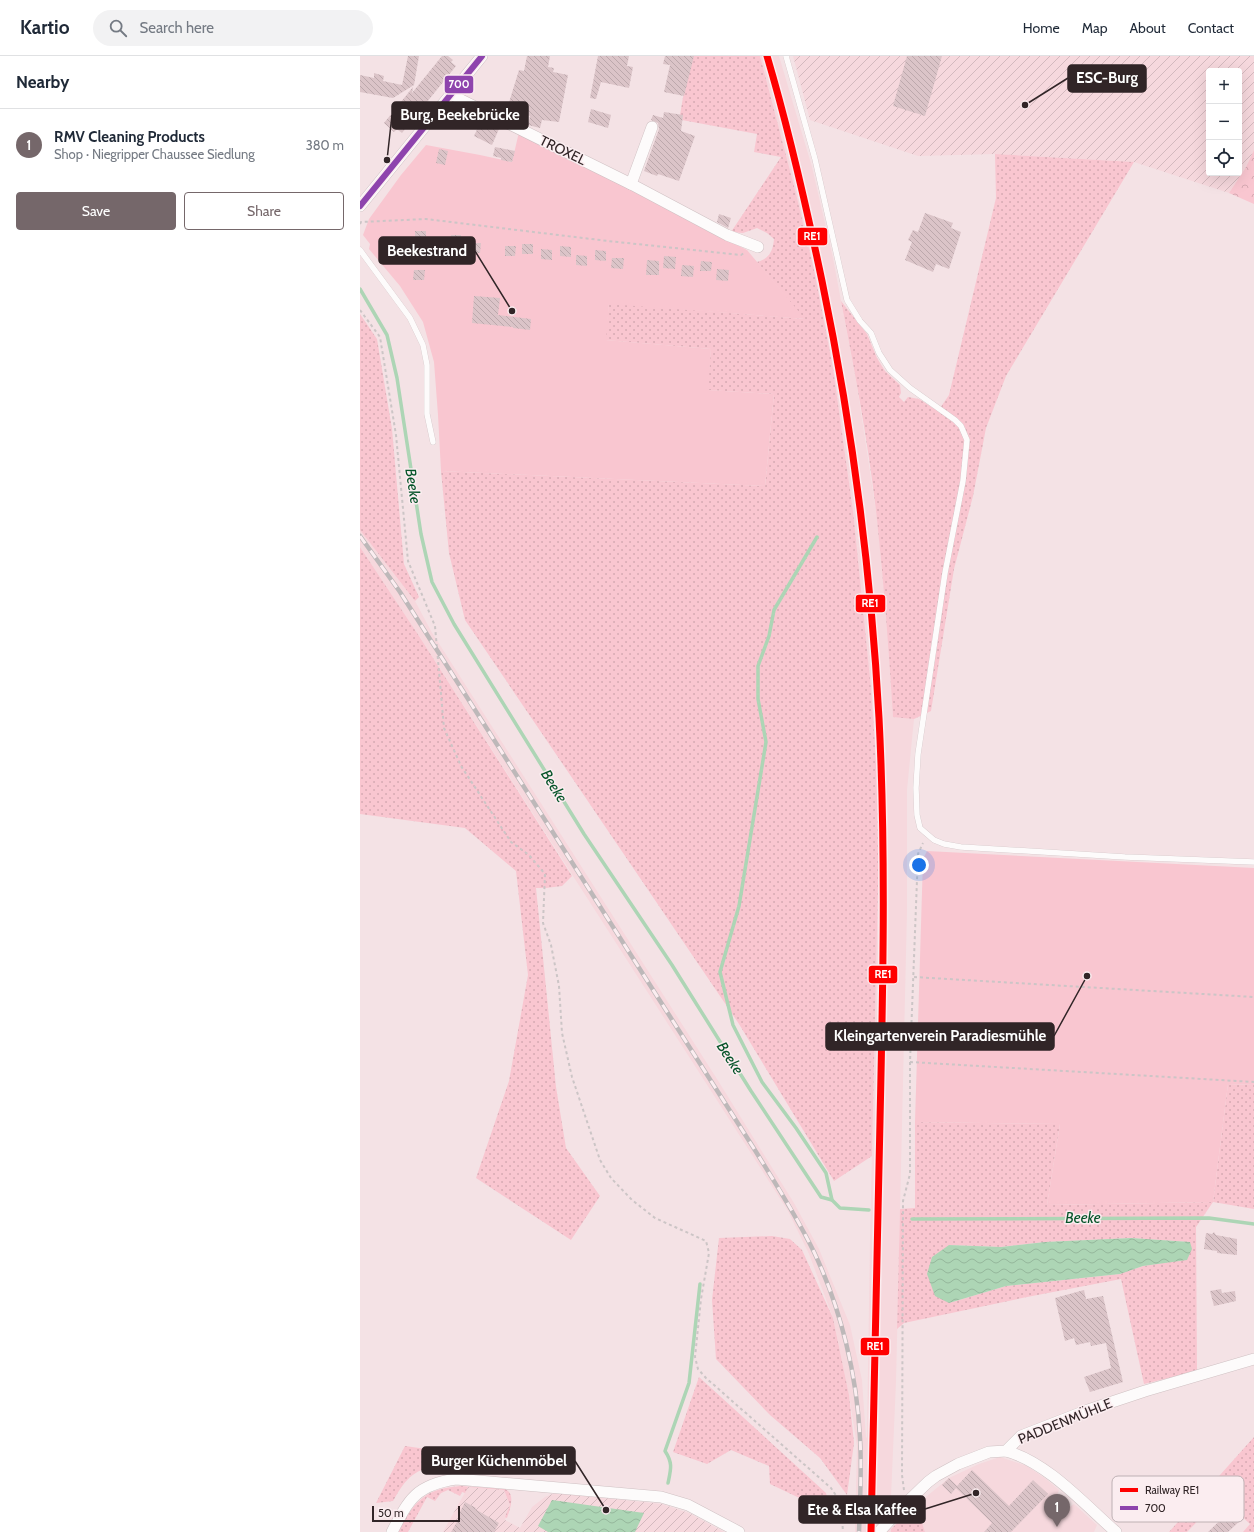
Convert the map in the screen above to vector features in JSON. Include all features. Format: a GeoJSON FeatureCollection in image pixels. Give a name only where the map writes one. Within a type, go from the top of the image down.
{"type":"FeatureCollection","features":[{"type":"Feature","properties":{"kind":"street"},"geometry":{"type":"LineString","coordinates":[[360,206],[452,94],[481,56]]}},
{"type":"Feature","properties":{"kind":"street","name":"TROXEL"},"geometry":{"type":"LineString","coordinates":[[452,94],[461,100],[631,184],[726,235],[758,247]]}},
{"type":"Feature","properties":{"kind":"street"},"geometry":{"type":"LineString","coordinates":[[631,184],[652,128]]}},
{"type":"Feature","properties":{"kind":"street","name":"PADDENMÜHLE"},"geometry":{"type":"LineString","coordinates":[[879,1532],[909,1500],[936,1476],[958,1464],[985,1453],[997,1450],[1006,1451],[1022,1436],[1088,1410],[1145,1391],[1254,1359]]}},
{"type":"Feature","properties":{"kind":"street"},"geometry":{"type":"LineString","coordinates":[[1006,1451],[1020,1456],[1048,1473],[1116,1532]]}},
{"type":"Feature","properties":{"kind":"street"},"geometry":{"type":"LineString","coordinates":[[392,1532],[404,1510],[414,1496],[420,1491],[435,1483],[456,1479],[661,1497],[688,1504],[739,1532]]}},
{"type":"Feature","properties":{"kind":"lane"},"geometry":{"type":"LineString","coordinates":[[786,56],[815,159],[847,300],[860,321],[871,333],[879,353],[890,370],[910,388],[961,426],[967,440],[964,481],[945,573],[918,754],[916,788],[917,815],[920,828],[934,840],[944,844],[960,847],[1125,857],[1254,862]]}},
{"type":"Feature","properties":{"kind":"lane"},"geometry":{"type":"LineString","coordinates":[[360,250],[410,318],[422,345],[427,364],[427,414],[433,442]]}},
{"type":"Feature","properties":{"kind":"path"},"geometry":{"type":"LineString","coordinates":[[360,224],[362,222],[426,219],[741,255],[758,247]]}},
{"type":"Feature","properties":{"kind":"path"},"geometry":{"type":"LineString","coordinates":[[360,310],[380,337],[396,435],[408,561],[435,626],[444,728],[461,766],[511,842],[529,855],[545,874],[543,923],[551,945],[559,986],[562,1033],[572,1077],[600,1160],[611,1178],[632,1200],[655,1218],[706,1241],[709,1253],[701,1300],[695,1357],[698,1369],[706,1378],[831,1488],[841,1503],[843,1532]]}},
{"type":"Feature","properties":{"kind":"path"},"geometry":{"type":"LineString","coordinates":[[909,1500],[904,1491],[902,1467],[903,1201],[910,1174],[910,1062],[918,854],[927,834]]}},
{"type":"Feature","properties":{"kind":"path"},"geometry":{"type":"LineString","coordinates":[[914,977],[1254,997]]}},
{"type":"Feature","properties":{"kind":"path"},"geometry":{"type":"LineString","coordinates":[[910,1062],[1254,1082]]}},
{"type":"Feature","properties":{"kind":"shaded area"},"geometry":{"type":"Polygon","coordinates":[[[760,56],[779,56],[812,167],[833,258],[857,386],[877,518],[889,640],[893,716],[914,719],[907,790],[907,911],[891,1532],[855,1532],[857,1446],[849,1395],[833,1318],[809,1254],[788,1211],[419,636],[360,547],[360,530],[415,601],[431,631],[717,1079],[794,1203],[819,1249],[850,1325],[862,1380],[866,1438],[879,841],[878,789],[853,511],[833,368],[814,270],[760,56]]]}},
{"type":"Feature","properties":{"kind":"shaded area"},"geometry":{"type":"Polygon","coordinates":[[[793,56],[1254,56],[1254,150],[1242,173],[1242,68],[1206,68],[1206,176],[1240,176],[1229,193],[1134,162],[995,154],[918,156],[810,120],[793,56]]]}},
{"type":"Feature","properties":{"kind":"shaded area"},"geometry":{"type":"Polygon","coordinates":[[[1000,1457],[1027,1466],[1046,1479],[1059,1490],[1053,1505],[1062,1513],[1074,1504],[1097,1525],[1094,1532],[925,1532],[916,1505],[949,1478],[979,1464],[1000,1457]]]}},
{"type":"Feature","properties":{"kind":"shaded area"},"geometry":{"type":"Polygon","coordinates":[[[468,1487],[504,1490],[510,1505],[505,1520],[520,1528],[532,1507],[545,1497],[555,1493],[662,1504],[689,1513],[724,1532],[443,1532],[468,1487]]]}},
{"type":"Feature","properties":{"kind":"green space"},"geometry":{"type":"Polygon","coordinates":[[[690,56],[760,56],[814,270],[833,368],[853,511],[871,689],[878,789],[879,841],[872,1156],[834,1181],[739,1024],[465,620],[449,553],[441,471],[765,486],[774,394],[707,390],[711,349],[605,340],[609,303],[804,319],[757,262],[765,259],[770,254],[774,239],[767,233],[757,228],[743,233],[731,232],[781,157],[754,152],[757,134],[682,120],[683,115],[680,115],[690,56]]]}},
{"type":"Feature","properties":{"kind":"green space"},"geometry":{"type":"Polygon","coordinates":[[[519,132],[747,250],[805,319],[609,304],[606,340],[711,349],[708,390],[774,394],[765,486],[441,471],[434,362],[423,322],[400,286],[369,249],[370,244],[363,235],[369,219],[401,175],[426,145],[512,162],[519,132]]]}},
{"type":"Feature","properties":{"kind":"green space"},"geometry":{"type":"Polygon","coordinates":[[[1254,150],[1254,204],[1229,193],[1240,176],[1242,176],[1254,150]]]}},
{"type":"Feature","properties":{"kind":"green space"},"geometry":{"type":"Polygon","coordinates":[[[995,154],[1134,162],[1006,376],[986,428],[973,496],[954,569],[931,711],[914,719],[893,717],[880,544],[874,492],[841,301],[867,334],[877,358],[885,371],[900,385],[901,393],[899,397],[904,402],[908,397],[919,399],[938,411],[949,395],[996,198],[995,154]]]}},
{"type":"Feature","properties":{"kind":"green space"},"geometry":{"type":"Polygon","coordinates":[[[360,314],[377,339],[392,429],[404,564],[419,597],[415,601],[360,530],[360,314]]]}},
{"type":"Feature","properties":{"kind":"green space"},"geometry":{"type":"Polygon","coordinates":[[[360,547],[419,636],[572,876],[562,886],[536,888],[556,1087],[566,1148],[600,1196],[571,1240],[476,1178],[509,1081],[528,975],[516,871],[465,828],[360,814],[360,547]]]}},
{"type":"Feature","properties":{"kind":"green space"},"geometry":{"type":"Polygon","coordinates":[[[927,851],[1254,868],[1254,1085],[1228,1084],[1213,1202],[1047,1205],[1060,1124],[915,1122],[923,859],[927,851]]]}},
{"type":"Feature","properties":{"kind":"green space"},"geometry":{"type":"Polygon","coordinates":[[[1228,1084],[1254,1085],[1254,1209],[1213,1202],[1228,1084]]]}},
{"type":"Feature","properties":{"kind":"green space"},"geometry":{"type":"Polygon","coordinates":[[[915,1122],[1060,1124],[1047,1205],[1213,1202],[1196,1227],[1197,1371],[1144,1384],[1121,1279],[904,1323],[897,1329],[900,1209],[915,1208],[915,1122]],[[1131,1238],[1045,1242],[1001,1247],[949,1245],[949,1303],[1006,1286],[1120,1274],[1143,1266],[1187,1259],[1190,1242],[1131,1238]]]}},
{"type":"Feature","properties":{"kind":"green space"},"geometry":{"type":"Polygon","coordinates":[[[772,1236],[790,1239],[802,1250],[833,1318],[849,1395],[854,1443],[847,1495],[820,1458],[770,1415],[716,1359],[712,1300],[719,1238],[772,1236]]]}},
{"type":"Feature","properties":{"kind":"green space"},"geometry":{"type":"Polygon","coordinates":[[[699,1377],[826,1493],[831,1513],[770,1484],[769,1466],[731,1450],[707,1464],[673,1452],[699,1377]]]}},
{"type":"Feature","properties":{"kind":"green space"},"geometry":{"type":"Polygon","coordinates":[[[1254,1437],[1254,1532],[1243,1532],[1250,1524],[1244,1518],[1244,1476],[1219,1476],[1254,1437]]]}},
{"type":"Feature","properties":{"kind":"green space"},"geometry":{"type":"Polygon","coordinates":[[[405,1446],[490,1458],[486,1469],[442,1465],[421,1470],[411,1476],[403,1485],[393,1501],[376,1503],[405,1446]]]}},
{"type":"Feature","properties":{"kind":"green space"},"geometry":{"type":"Polygon","coordinates":[[[460,1486],[505,1489],[508,1491],[511,1498],[511,1506],[507,1518],[505,1517],[510,1505],[504,1490],[468,1487],[465,1493],[462,1492],[460,1496],[448,1490],[441,1493],[435,1501],[427,1497],[408,1532],[398,1532],[409,1513],[422,1499],[437,1490],[460,1486]]]}},
{"type":"Feature","properties":{"kind":"green space"},"geometry":{"type":"Polygon","coordinates":[[[916,1505],[925,1532],[891,1532],[891,1529],[916,1505]]]}},
{"type":"Feature","properties":{"kind":"green space"},"geometry":{"type":"Polygon","coordinates":[[[1178,1522],[1197,1522],[1187,1532],[1169,1532],[1178,1522]]]}},
{"type":"Feature","properties":{"kind":"water"},"geometry":{"type":"Polygon","coordinates":[[[1131,1238],[1190,1242],[1192,1249],[1187,1260],[1143,1266],[1120,1274],[1006,1286],[949,1303],[935,1296],[927,1274],[932,1257],[949,1245],[1001,1247],[1045,1242],[1131,1238]]]}},
{"type":"Feature","properties":{"kind":"water"},"geometry":{"type":"Polygon","coordinates":[[[552,1500],[644,1513],[635,1532],[548,1532],[538,1526],[552,1500]]]}},
{"type":"Feature","properties":{"kind":"building"},"geometry":{"type":"Polygon","coordinates":[[[408,56],[419,56],[414,85],[393,98],[360,92],[360,75],[374,78],[374,73],[384,76],[383,81],[402,85],[408,56]]]}},
{"type":"Feature","properties":{"kind":"building"},"geometry":{"type":"Polygon","coordinates":[[[442,56],[448,56],[453,60],[451,62],[456,66],[402,133],[397,129],[394,132],[384,123],[413,87],[412,93],[442,56]]]}},
{"type":"Feature","properties":{"kind":"building"},"geometry":{"type":"Polygon","coordinates":[[[527,56],[550,56],[548,67],[554,68],[553,72],[568,75],[559,122],[542,120],[540,128],[528,125],[530,116],[507,109],[519,70],[524,71],[527,56]]]}},
{"type":"Feature","properties":{"kind":"building"},"geometry":{"type":"Polygon","coordinates":[[[598,56],[629,56],[627,66],[633,67],[629,88],[601,82],[596,99],[590,98],[598,56]]]}},
{"type":"Feature","properties":{"kind":"building"},"geometry":{"type":"Polygon","coordinates":[[[665,56],[694,56],[684,96],[664,92],[670,65],[663,64],[665,56]]]}},
{"type":"Feature","properties":{"kind":"building"},"geometry":{"type":"Polygon","coordinates":[[[907,56],[942,56],[925,116],[893,106],[907,56]]]}},
{"type":"Feature","properties":{"kind":"building"},"geometry":{"type":"Polygon","coordinates":[[[591,109],[611,115],[608,128],[588,122],[591,109]]]}},
{"type":"Feature","properties":{"kind":"building"},"geometry":{"type":"Polygon","coordinates":[[[664,112],[683,115],[681,131],[695,136],[679,181],[658,174],[657,176],[644,171],[659,129],[658,123],[651,120],[653,115],[663,118],[664,112]]]}},
{"type":"Feature","properties":{"kind":"building"},"geometry":{"type":"Polygon","coordinates":[[[481,121],[499,129],[492,145],[474,136],[481,121]]]}},
{"type":"Feature","properties":{"kind":"building"},"geometry":{"type":"Polygon","coordinates":[[[495,147],[515,151],[512,162],[501,160],[501,158],[493,156],[495,147]]]}},
{"type":"Feature","properties":{"kind":"building"},"geometry":{"type":"Polygon","coordinates":[[[439,149],[448,151],[445,165],[436,163],[439,149]]]}},
{"type":"Feature","properties":{"kind":"building"},"geometry":{"type":"Polygon","coordinates":[[[925,213],[953,223],[951,228],[961,232],[949,269],[936,264],[933,272],[905,260],[912,242],[908,240],[913,230],[918,232],[925,213]]]}},
{"type":"Feature","properties":{"kind":"building"},"geometry":{"type":"Polygon","coordinates":[[[719,214],[731,218],[728,228],[717,222],[719,214]]]}},
{"type":"Feature","properties":{"kind":"building"},"geometry":{"type":"Polygon","coordinates":[[[415,231],[426,231],[426,241],[415,241],[415,231]]]}},
{"type":"Feature","properties":{"kind":"building"},"geometry":{"type":"Polygon","coordinates":[[[451,235],[461,235],[461,245],[450,245],[451,235]]]}},
{"type":"Feature","properties":{"kind":"building"},"geometry":{"type":"Polygon","coordinates":[[[470,243],[481,243],[480,253],[470,253],[470,243]]]}},
{"type":"Feature","properties":{"kind":"building"},"geometry":{"type":"Polygon","coordinates":[[[522,244],[533,244],[533,254],[522,254],[522,244]]]}},
{"type":"Feature","properties":{"kind":"building"},"geometry":{"type":"Polygon","coordinates":[[[505,246],[516,246],[515,256],[505,256],[505,246]]]}},
{"type":"Feature","properties":{"kind":"building"},"geometry":{"type":"Polygon","coordinates":[[[560,246],[571,247],[571,257],[560,256],[560,246]]]}},
{"type":"Feature","properties":{"kind":"building"},"geometry":{"type":"Polygon","coordinates":[[[541,249],[552,250],[552,260],[541,259],[541,249]]]}},
{"type":"Feature","properties":{"kind":"building"},"geometry":{"type":"Polygon","coordinates":[[[595,250],[606,251],[606,261],[595,260],[595,250]]]}},
{"type":"Feature","properties":{"kind":"building"},"geometry":{"type":"Polygon","coordinates":[[[576,255],[587,256],[587,266],[576,265],[576,255]]]}},
{"type":"Feature","properties":{"kind":"building"},"geometry":{"type":"Polygon","coordinates":[[[664,256],[676,257],[675,269],[663,268],[664,256]]]}},
{"type":"Feature","properties":{"kind":"building"},"geometry":{"type":"Polygon","coordinates":[[[612,258],[624,258],[623,269],[611,268],[612,258]]]}},
{"type":"Feature","properties":{"kind":"building"},"geometry":{"type":"Polygon","coordinates":[[[647,260],[659,261],[659,275],[646,275],[647,260]]]}},
{"type":"Feature","properties":{"kind":"building"},"geometry":{"type":"Polygon","coordinates":[[[701,261],[712,262],[711,271],[700,271],[701,261]]]}},
{"type":"Feature","properties":{"kind":"building"},"geometry":{"type":"Polygon","coordinates":[[[682,265],[694,266],[693,277],[681,276],[682,265]]]}},
{"type":"Feature","properties":{"kind":"building"},"geometry":{"type":"Polygon","coordinates":[[[717,269],[729,270],[728,281],[716,280],[717,269]]]}},
{"type":"Feature","properties":{"kind":"building"},"geometry":{"type":"Polygon","coordinates":[[[414,270],[425,270],[424,280],[413,280],[414,270]]]}},
{"type":"Feature","properties":{"kind":"building"},"geometry":{"type":"Polygon","coordinates":[[[474,296],[500,298],[498,315],[531,319],[530,330],[472,323],[474,296]]]}},
{"type":"Feature","properties":{"kind":"building"},"geometry":{"type":"Polygon","coordinates":[[[1214,1232],[1216,1235],[1237,1239],[1237,1255],[1217,1253],[1217,1251],[1204,1249],[1206,1233],[1212,1234],[1214,1232]]]}},
{"type":"Feature","properties":{"kind":"building"},"geometry":{"type":"Polygon","coordinates":[[[1221,1289],[1222,1293],[1235,1291],[1236,1301],[1214,1306],[1210,1291],[1221,1289]]]}},
{"type":"Feature","properties":{"kind":"building"},"geometry":{"type":"Polygon","coordinates":[[[1084,1290],[1086,1299],[1103,1296],[1123,1382],[1090,1392],[1084,1377],[1111,1368],[1106,1343],[1091,1346],[1090,1342],[1076,1345],[1074,1338],[1065,1341],[1055,1298],[1084,1290]]]}},
{"type":"Feature","properties":{"kind":"building"},"geometry":{"type":"Polygon","coordinates":[[[972,1470],[1009,1506],[1033,1480],[1048,1494],[1011,1532],[984,1532],[992,1523],[956,1488],[951,1494],[942,1485],[949,1478],[957,1486],[972,1470]]]}},
{"type":"Feature","properties":{"kind":"building"},"geometry":{"type":"Polygon","coordinates":[[[465,1502],[499,1523],[494,1532],[451,1532],[460,1517],[458,1516],[465,1502]]]}},
{"type":"Feature","properties":{"kind":"building"},"geometry":{"type":"Polygon","coordinates":[[[1218,1522],[1239,1522],[1228,1532],[1208,1532],[1218,1522]]]}},
{"type":"Feature","properties":{"kind":"waterway","name":"Beeke"},"geometry":{"type":"LineString","coordinates":[[360,289],[387,335],[397,378],[421,534],[432,582],[454,624],[584,834],[672,965],[751,1091],[821,1197],[832,1200],[840,1208],[869,1210]]}},
{"type":"Feature","properties":{"kind":"waterway"},"geometry":{"type":"LineString","coordinates":[[817,537],[774,610],[769,636],[758,666],[758,699],[766,742],[739,906],[720,972],[733,1025],[762,1082],[796,1128],[826,1173],[832,1200]]}},
{"type":"Feature","properties":{"kind":"waterway","name":"Beeke"},"geometry":{"type":"LineString","coordinates":[[912,1219],[1209,1218],[1254,1224]]}},
{"type":"Feature","properties":{"kind":"waterway"},"geometry":{"type":"LineString","coordinates":[[668,1483],[671,1466],[665,1451],[689,1383],[700,1284]]}},
{"type":"Feature","properties":{"kind":"railway"},"geometry":{"type":"LineString","coordinates":[[360,536],[400,592],[777,1185],[807,1238],[824,1274],[840,1319],[851,1366],[858,1414],[861,1450],[859,1532]]}},
{"type":"Feature","properties":{"kind":"rail line","name":"RE1"},"geometry":{"type":"LineString","coordinates":[[767,56],[790,140],[833,335],[859,498],[871,608],[879,718],[883,819],[883,970],[871,1532]]}},
{"type":"Feature","properties":{"kind":"transit line","name":"700"},"geometry":{"type":"LineString","coordinates":[[360,206],[482,56]]}},
{"type":"Feature","properties":{"kind":"place","name":"ESC-Burg"},"geometry":{"type":"Point","coordinates":[1025,105]}},
{"type":"Feature","properties":{"kind":"place","name":"Burg, Beekebrücke"},"geometry":{"type":"Point","coordinates":[387,160]}},
{"type":"Feature","properties":{"kind":"place","name":"Beekestrand"},"geometry":{"type":"Point","coordinates":[512,311]}},
{"type":"Feature","properties":{"kind":"place","name":"Kleingartenverein Paradiesmühle"},"geometry":{"type":"Point","coordinates":[1087,976]}},
{"type":"Feature","properties":{"kind":"place","name":"Ete & Elsa Kaffee"},"geometry":{"type":"Point","coordinates":[976,1493]}},
{"type":"Feature","properties":{"kind":"place","name":"Burger Küchenmöbel"},"geometry":{"type":"Point","coordinates":[606,1510]}},
{"type":"Feature","properties":{"kind":"place","name":"RMV Cleaning Products"},"geometry":{"type":"Point","coordinates":[1057,1527]}}]}
